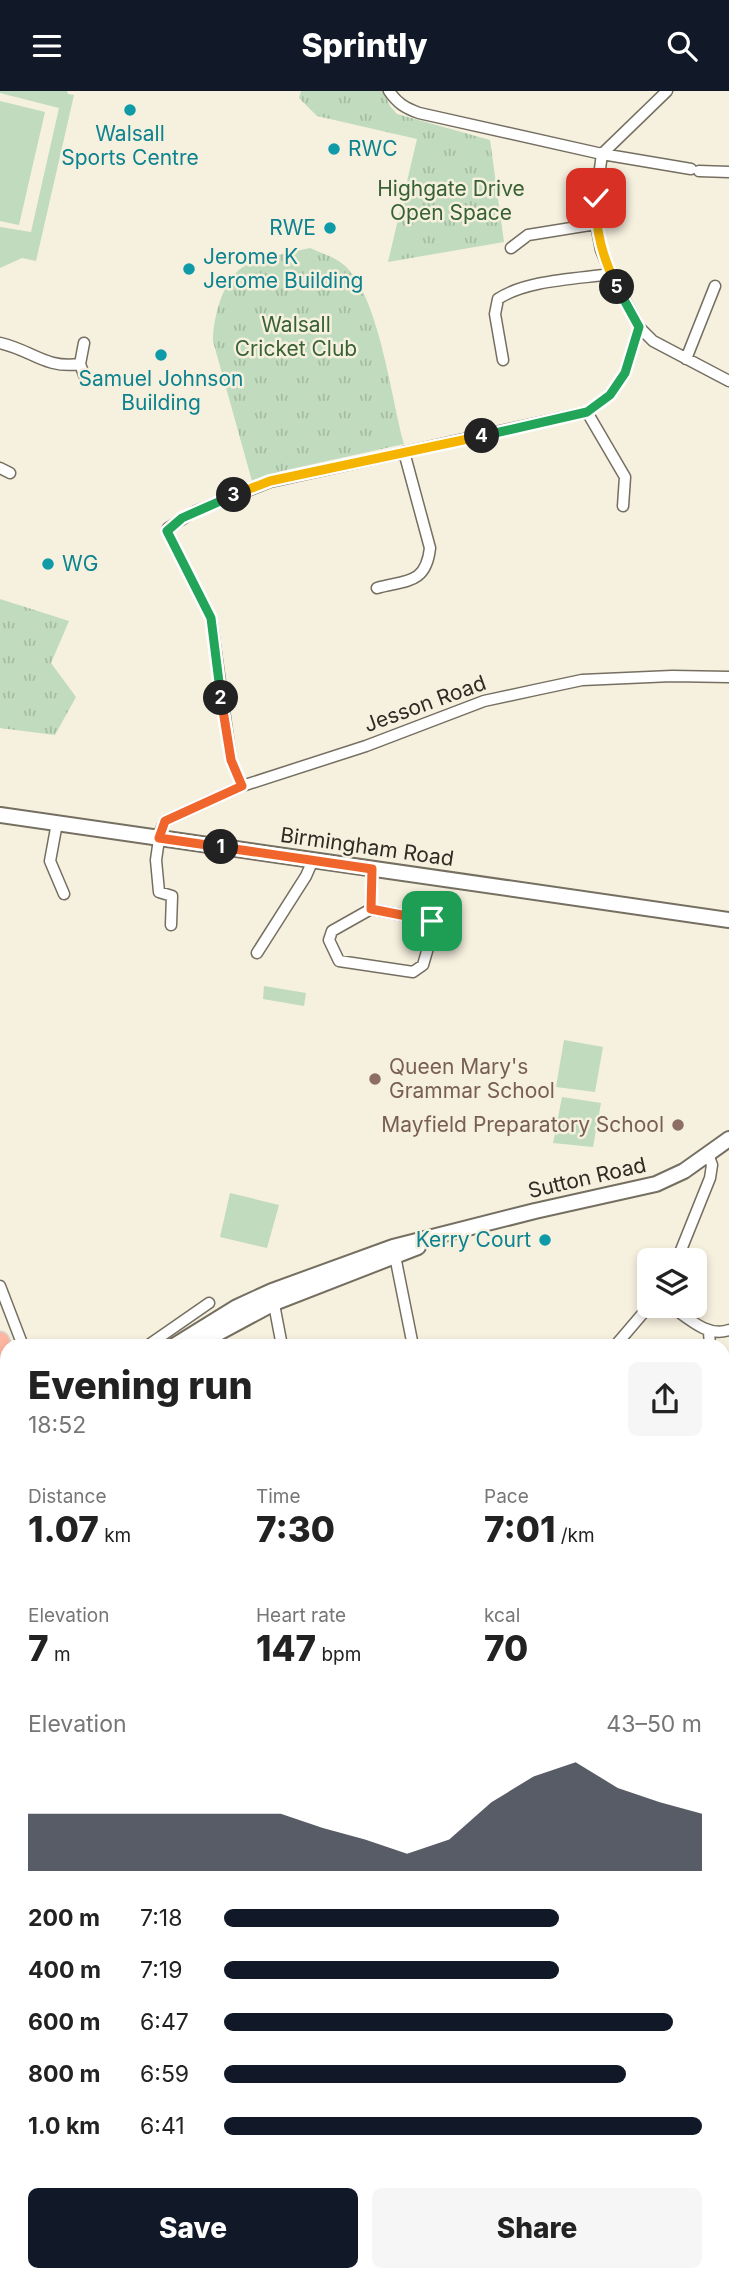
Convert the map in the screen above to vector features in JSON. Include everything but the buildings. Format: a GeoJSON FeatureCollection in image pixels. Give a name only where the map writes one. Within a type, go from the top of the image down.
{"type":"FeatureCollection","features":[{"type":"Feature","properties":{"kind":"street"},"geometry":{"type":"LineString","coordinates":[[389,91],[405,108],[419,113],[602,154],[695,170],[729,172]]}},
{"type":"Feature","properties":{"kind":"street"},"geometry":{"type":"LineString","coordinates":[[667,91],[602,154],[596,198],[596,224],[601,250],[639,327],[653,341],[729,381]]}},
{"type":"Feature","properties":{"kind":"street"},"geometry":{"type":"LineString","coordinates":[[511,248],[528,235],[596,224]]}},
{"type":"Feature","properties":{"kind":"street"},"geometry":{"type":"LineString","coordinates":[[503,360],[495,314],[498,299],[523,287],[611,274]]}},
{"type":"Feature","properties":{"kind":"street"},"geometry":{"type":"LineString","coordinates":[[686,359],[714,290],[723,298]]}},
{"type":"Feature","properties":{"kind":"street"},"geometry":{"type":"LineString","coordinates":[[242,786],[231,760],[211,618],[167,531],[168,528],[196,511],[270,481],[587,412],[610,395],[625,373],[639,327]]}},
{"type":"Feature","properties":{"kind":"street"},"geometry":{"type":"LineString","coordinates":[[0,343],[17,347],[51,364],[80,364]]}},
{"type":"Feature","properties":{"kind":"street"},"geometry":{"type":"LineString","coordinates":[[85,343],[80,364],[85,375]]}},
{"type":"Feature","properties":{"kind":"street"},"geometry":{"type":"LineString","coordinates":[[587,412],[625,477],[623,506]]}},
{"type":"Feature","properties":{"kind":"street"},"geometry":{"type":"LineString","coordinates":[[377,588],[387,580],[415,578],[423,573],[428,564],[430,548],[404,452]]}},
{"type":"Feature","properties":{"kind":"street","name":"Jesson Road"},"geometry":{"type":"LineString","coordinates":[[159,838],[165,821],[242,786],[366,746],[484,701],[582,680],[672,676],[729,677]]}},
{"type":"Feature","properties":{"kind":"street","name":"Birmingham Road"},"geometry":{"type":"LineString","coordinates":[[0,815],[729,920]]}},
{"type":"Feature","properties":{"kind":"street"},"geometry":{"type":"LineString","coordinates":[[57,823],[50,861],[64,894]]}},
{"type":"Feature","properties":{"kind":"street"},"geometry":{"type":"LineString","coordinates":[[159,838],[156,860],[159,892],[172,895],[171,925]]}},
{"type":"Feature","properties":{"kind":"street"},"geometry":{"type":"LineString","coordinates":[[257,953],[306,876],[313,860]]}},
{"type":"Feature","properties":{"kind":"street"},"geometry":{"type":"LineString","coordinates":[[371,909],[372,869]]}},
{"type":"Feature","properties":{"kind":"street"},"geometry":{"type":"LineString","coordinates":[[371,909],[432,921],[434,927],[423,965],[419,969],[413,972],[339,961],[329,940],[332,931],[371,909]]}},
{"type":"Feature","properties":{"kind":"street","name":"Sutton Road"},"geometry":{"type":"LineString","coordinates":[[186,1339],[237,1307],[273,1297],[445,1235],[656,1184],[684,1171],[729,1139]]}},
{"type":"Feature","properties":{"kind":"street"},"geometry":{"type":"LineString","coordinates":[[682,1248],[710,1178],[712,1165],[708,1154]]}},
{"type":"Feature","properties":{"kind":"street"},"geometry":{"type":"LineString","coordinates":[[394,1253],[412,1339]]}},
{"type":"Feature","properties":{"kind":"street"},"geometry":{"type":"LineString","coordinates":[[0,1286],[20,1339]]}},
{"type":"Feature","properties":{"kind":"street"},"geometry":{"type":"LineString","coordinates":[[273,1297],[281,1339]]}},
{"type":"Feature","properties":{"kind":"street","name":"Sutton Road"},"geometry":{"type":"LineString","coordinates":[[205,1339],[273,1297]]}},
{"type":"Feature","properties":{"kind":"street"},"geometry":{"type":"LineString","coordinates":[[157,1339],[209,1303]]}},
{"type":"Feature","properties":{"kind":"street"},"geometry":{"type":"LineString","coordinates":[[620,1339],[639,1318]]}},
{"type":"Feature","properties":{"kind":"street"},"geometry":{"type":"LineString","coordinates":[[688,1318],[709,1332],[721,1333],[729,1330]]}},
{"type":"Feature","properties":{"kind":"street"},"geometry":{"type":"LineString","coordinates":[[169,1331],[173,1339]]}},
{"type":"Feature","properties":{"kind":"street"},"geometry":{"type":"LineString","coordinates":[[709,1332],[710,1339]]}},
{"type":"Feature","properties":{"kind":"green space"},"geometry":{"type":"Polygon","coordinates":[[[0,91],[67,91],[68,94],[74,95],[36,261],[22,258],[0,268],[0,227],[31,232],[59,108],[0,91]]]}},
{"type":"Feature","properties":{"kind":"green space","name":"Highgate Drive Open Space"},"geometry":{"type":"Polygon","coordinates":[[[301,91],[383,91],[397,114],[490,140],[504,242],[388,262],[417,139],[317,116],[299,98],[301,91]]]}},
{"type":"Feature","properties":{"kind":"green space"},"geometry":{"type":"Polygon","coordinates":[[[0,101],[45,112],[19,225],[0,221],[0,101]]]}},
{"type":"Feature","properties":{"kind":"green space","name":"Walsall Cricket Club"},"geometry":{"type":"Polygon","coordinates":[[[310,248],[344,265],[356,279],[366,299],[382,349],[404,444],[282,471],[252,481],[213,341],[217,312],[228,283],[240,269],[263,259],[310,248]]]}},
{"type":"Feature","properties":{"kind":"green space"},"geometry":{"type":"Polygon","coordinates":[[[0,599],[69,621],[51,663],[76,697],[55,735],[0,728],[0,599]]]}},
{"type":"Feature","properties":{"kind":"green space"},"geometry":{"type":"Polygon","coordinates":[[[264,986],[306,993],[304,1006],[263,999],[264,986]]]}},
{"type":"Feature","properties":{"kind":"green space"},"geometry":{"type":"Polygon","coordinates":[[[564,1040],[603,1047],[595,1092],[556,1087],[564,1040]]]}},
{"type":"Feature","properties":{"kind":"green space"},"geometry":{"type":"Polygon","coordinates":[[[562,1097],[601,1103],[593,1147],[553,1143],[562,1097]]]}},
{"type":"Feature","properties":{"kind":"green space"},"geometry":{"type":"Polygon","coordinates":[[[230,1193],[279,1205],[267,1248],[220,1237],[230,1193]]]}},
{"type":"Feature","properties":{"kind":"place","name":"Walsall Sports Centre"},"geometry":{"type":"Point","coordinates":[130,110]}},
{"type":"Feature","properties":{"kind":"place","name":"RWC"},"geometry":{"type":"Point","coordinates":[334,149]}},
{"type":"Feature","properties":{"kind":"place","name":"RWE"},"geometry":{"type":"Point","coordinates":[330,228]}},
{"type":"Feature","properties":{"kind":"place","name":"Jerome K Jerome Building"},"geometry":{"type":"Point","coordinates":[189,269]}},
{"type":"Feature","properties":{"kind":"place","name":"Samuel Johnson Building"},"geometry":{"type":"Point","coordinates":[161,355]}},
{"type":"Feature","properties":{"kind":"place","name":"WG"},"geometry":{"type":"Point","coordinates":[48,564]}},
{"type":"Feature","properties":{"kind":"place","name":"Queen Mary's Grammar School"},"geometry":{"type":"Point","coordinates":[375,1079]}},
{"type":"Feature","properties":{"kind":"place","name":"Mayfield Preparatory School"},"geometry":{"type":"Point","coordinates":[678,1125]}},
{"type":"Feature","properties":{"kind":"place","name":"Kerry Court"},"geometry":{"type":"Point","coordinates":[545,1240]}},
{"type":"Feature","properties":{"kind":"route"},"geometry":{"type":"LineString","coordinates":[[432,921],[371,909],[372,869],[159,838],[165,821],[242,786],[231,760],[211,618],[167,531],[182,518],[196,511],[270,481],[587,412],[610,395],[625,373],[639,327],[601,250],[596,224],[596,198]]}}]}
